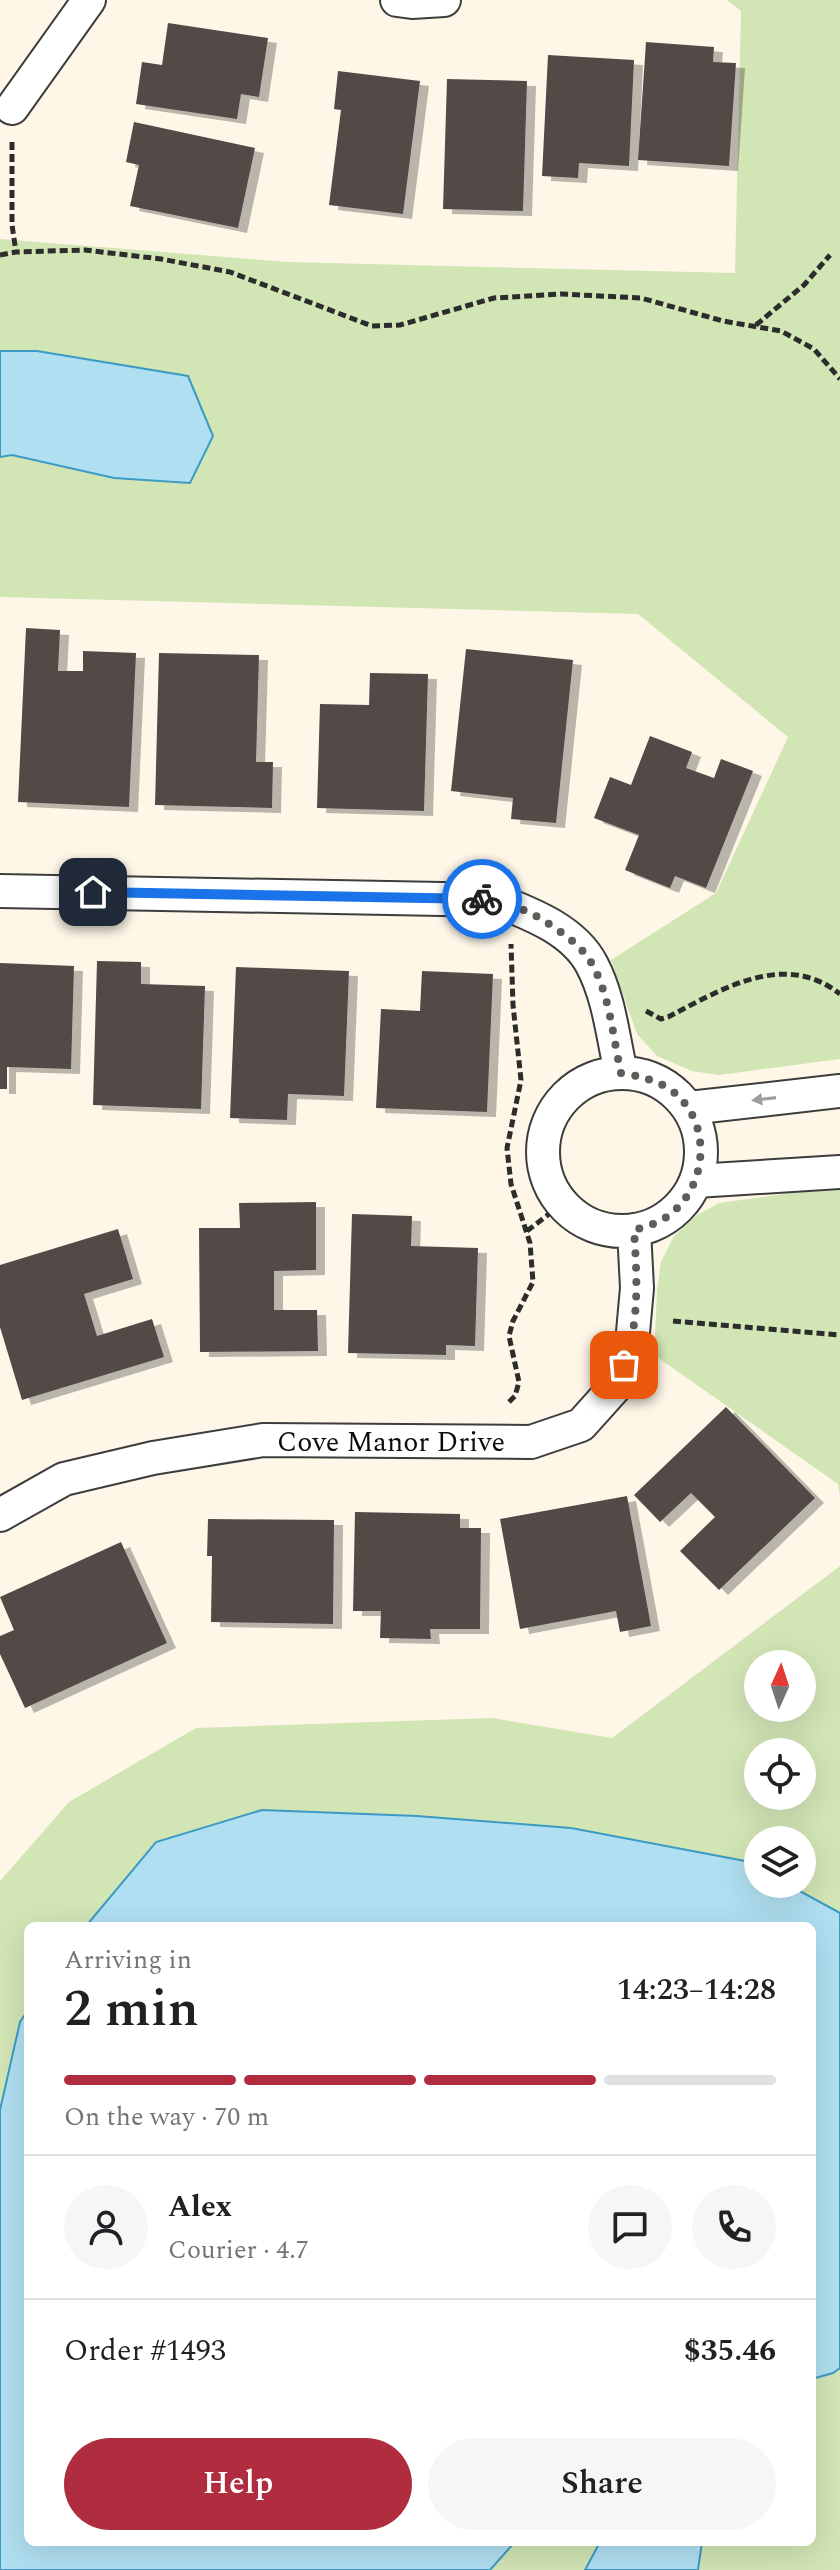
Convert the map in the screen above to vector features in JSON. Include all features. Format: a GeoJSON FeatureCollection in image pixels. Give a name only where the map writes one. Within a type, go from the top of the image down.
{"type":"FeatureCollection","features":[{"type":"Feature","properties":{"kind":"street"},"geometry":{"type":"LineString","coordinates":[[12,108],[89,0]]}},
{"type":"Feature","properties":{"kind":"street"},"geometry":{"type":"LineString","coordinates":[[397,0],[444,0]]}},
{"type":"Feature","properties":{"kind":"street"},"geometry":{"type":"LineString","coordinates":[[0,891],[496,900],[536,916],[569,937],[592,962],[603,992],[621,1073]]}},
{"type":"Feature","properties":{"kind":"street"},"geometry":{"type":"LineString","coordinates":[[621,1073],[647,1077],[670,1089],[689,1108],[697,1125],[701,1162],[696,1181],[686,1199],[672,1214],[634,1230],[614,1231],[577,1217],[562,1204],[549,1182],[543,1157],[546,1132],[556,1108],[573,1089],[596,1077],[621,1073]]}},
{"type":"Feature","properties":{"kind":"street"},"geometry":{"type":"LineString","coordinates":[[689,1108],[840,1091]]}},
{"type":"Feature","properties":{"kind":"street"},"geometry":{"type":"LineString","coordinates":[[696,1181],[840,1172]]}},
{"type":"Feature","properties":{"kind":"street","name":"Cove Manor Drive"},"geometry":{"type":"LineString","coordinates":[[0,1515],[64,1479],[153,1458],[263,1440],[531,1442],[581,1425],[616,1386],[632,1343],[637,1288],[634,1230]]}},
{"type":"Feature","properties":{"kind":"path"},"geometry":{"type":"LineString","coordinates":[[12,108],[12,225],[16,252]]}},
{"type":"Feature","properties":{"kind":"path"},"geometry":{"type":"LineString","coordinates":[[0,255],[85,250],[161,259],[230,272],[372,326],[400,325],[494,298],[561,294],[641,298],[723,321],[781,331],[814,349],[840,379]]}},
{"type":"Feature","properties":{"kind":"path"},"geometry":{"type":"LineString","coordinates":[[755,325],[804,285],[830,255]]}},
{"type":"Feature","properties":{"kind":"path"},"geometry":{"type":"LineString","coordinates":[[503,936],[510,940],[521,1080],[507,1148],[511,1184],[527,1231],[533,1282],[513,1321],[509,1336],[519,1382],[515,1396],[509,1402]]}},
{"type":"Feature","properties":{"kind":"path"},"geometry":{"type":"LineString","coordinates":[[646,1011],[661,1019],[754,977],[784,973],[802,974],[829,985],[840,994]]}},
{"type":"Feature","properties":{"kind":"path"},"geometry":{"type":"LineString","coordinates":[[527,1231],[562,1204]]}},
{"type":"Feature","properties":{"kind":"path"},"geometry":{"type":"LineString","coordinates":[[673,1321],[840,1335]]}},
{"type":"Feature","properties":{"kind":"green space"},"geometry":{"type":"Polygon","coordinates":[[[727,0],[840,0],[840,1059],[719,1075],[692,1071],[657,1056],[637,1034],[611,960],[716,893],[788,737],[638,614],[0,597],[0,457],[12,455],[37,351],[0,351],[0,239],[288,262],[735,273],[741,11],[727,0]]]}},
{"type":"Feature","properties":{"kind":"green space"},"geometry":{"type":"Polygon","coordinates":[[[840,1186],[840,1496],[838,1484],[654,1355],[661,1262],[674,1236],[697,1215],[719,1203],[840,1186]]]}},
{"type":"Feature","properties":{"kind":"green space"},"geometry":{"type":"Polygon","coordinates":[[[840,1566],[840,1913],[813,1898],[816,1898],[816,1826],[744,1826],[744,1861],[156,1842],[89,1922],[24,1922],[24,2016],[0,2110],[0,1881],[69,1802],[196,1728],[492,1718],[612,1738],[840,1566]]]}},
{"type":"Feature","properties":{"kind":"green space"},"geometry":{"type":"Polygon","coordinates":[[[840,2368],[840,2570],[698,2570],[701,2546],[816,2546],[816,2378],[840,2368]]]}},
{"type":"Feature","properties":{"kind":"green space"},"geometry":{"type":"Polygon","coordinates":[[[511,2546],[598,2546],[585,2570],[490,2570],[511,2546]]]}},
{"type":"Feature","properties":{"kind":"water"},"geometry":{"type":"Polygon","coordinates":[[[0,351],[37,351],[188,376],[213,436],[190,483],[114,478],[12,455],[0,457],[0,351]]]}},
{"type":"Feature","properties":{"kind":"water"},"geometry":{"type":"Polygon","coordinates":[[[262,1810],[417,1816],[571,1828],[744,1861],[744,1898],[813,1898],[840,1913],[840,2368],[816,2378],[816,1922],[89,1922],[156,1842],[262,1810]]]}},
{"type":"Feature","properties":{"kind":"water"},"geometry":{"type":"Polygon","coordinates":[[[24,2016],[24,2546],[511,2546],[490,2570],[0,2570],[0,2110],[24,2016]]]}},
{"type":"Feature","properties":{"kind":"water"},"geometry":{"type":"Polygon","coordinates":[[[598,2546],[701,2546],[698,2570],[585,2570],[598,2546]]]}},
{"type":"Feature","properties":{"kind":"building"},"geometry":{"type":"Polygon","coordinates":[[[168,23],[268,38],[259,97],[241,94],[237,119],[136,104],[142,62],[162,65],[168,23]]]}},
{"type":"Feature","properties":{"kind":"building"},"geometry":{"type":"Polygon","coordinates":[[[646,42],[714,47],[713,62],[736,63],[729,166],[638,160],[646,42]]]}},
{"type":"Feature","properties":{"kind":"building"},"geometry":{"type":"Polygon","coordinates":[[[548,55],[634,60],[629,166],[579,163],[578,178],[542,176],[548,55]]]}},
{"type":"Feature","properties":{"kind":"building"},"geometry":{"type":"Polygon","coordinates":[[[338,71],[420,81],[403,214],[329,205],[341,110],[334,109],[338,71]]]}},
{"type":"Feature","properties":{"kind":"building"},"geometry":{"type":"Polygon","coordinates":[[[447,79],[527,81],[523,211],[443,209],[447,79]]]}},
{"type":"Feature","properties":{"kind":"building"},"geometry":{"type":"Polygon","coordinates":[[[134,122],[255,148],[238,228],[130,206],[139,165],[126,162],[134,122]]]}},
{"type":"Feature","properties":{"kind":"building"},"geometry":{"type":"Polygon","coordinates":[[[26,628],[60,630],[58,671],[83,671],[83,651],[136,653],[129,807],[18,802],[26,628]]]}},
{"type":"Feature","properties":{"kind":"building"},"geometry":{"type":"Polygon","coordinates":[[[466,649],[573,660],[556,823],[511,819],[513,798],[451,791],[466,649]]]}},
{"type":"Feature","properties":{"kind":"building"},"geometry":{"type":"Polygon","coordinates":[[[159,653],[259,655],[256,762],[273,762],[272,808],[155,805],[159,653]]]}},
{"type":"Feature","properties":{"kind":"building"},"geometry":{"type":"Polygon","coordinates":[[[370,673],[428,674],[424,811],[317,808],[320,704],[369,705],[370,673]]]}},
{"type":"Feature","properties":{"kind":"building"},"geometry":{"type":"Polygon","coordinates":[[[650,736],[692,752],[686,768],[714,778],[721,759],[753,771],[706,888],[675,876],[670,888],[625,870],[639,835],[594,818],[610,777],[631,785],[650,736]]]}},
{"type":"Feature","properties":{"kind":"building"},"geometry":{"type":"Polygon","coordinates":[[[97,961],[141,962],[141,984],[205,986],[201,1109],[93,1105],[97,961]]]}},
{"type":"Feature","properties":{"kind":"building"},"geometry":{"type":"Polygon","coordinates":[[[0,963],[74,966],[71,1069],[7,1067],[7,1089],[0,1089],[0,963]]]}},
{"type":"Feature","properties":{"kind":"building"},"geometry":{"type":"Polygon","coordinates":[[[236,967],[349,971],[344,1096],[288,1094],[287,1120],[230,1118],[236,967]]]}},
{"type":"Feature","properties":{"kind":"building"},"geometry":{"type":"Polygon","coordinates":[[[422,971],[493,974],[487,1112],[376,1108],[381,1009],[420,1011],[422,971]]]}},
{"type":"Feature","properties":{"kind":"building"},"geometry":{"type":"Polygon","coordinates":[[[316,1202],[316,1270],[274,1271],[274,1310],[317,1310],[318,1351],[200,1352],[199,1228],[240,1228],[239,1203],[316,1202]]]}},
{"type":"Feature","properties":{"kind":"building"},"geometry":{"type":"Polygon","coordinates":[[[352,1214],[412,1216],[411,1246],[478,1248],[475,1346],[446,1345],[446,1355],[348,1353],[352,1214]]]}},
{"type":"Feature","properties":{"kind":"building"},"geometry":{"type":"Polygon","coordinates":[[[118,1229],[133,1279],[84,1294],[97,1336],[152,1319],[164,1357],[22,1400],[0,1327],[0,1265],[118,1229]]]}},
{"type":"Feature","properties":{"kind":"building"},"geometry":{"type":"Polygon","coordinates":[[[726,1407],[815,1498],[719,1590],[680,1551],[715,1517],[691,1493],[660,1522],[634,1495],[726,1407]]]}},
{"type":"Feature","properties":{"kind":"building"},"geometry":{"type":"Polygon","coordinates":[[[627,1496],[651,1626],[620,1632],[616,1611],[520,1629],[500,1519],[627,1496]]]}},
{"type":"Feature","properties":{"kind":"building"},"geometry":{"type":"Polygon","coordinates":[[[355,1512],[460,1514],[460,1528],[481,1528],[480,1629],[430,1629],[431,1639],[380,1638],[381,1611],[353,1611],[355,1512]]]}},
{"type":"Feature","properties":{"kind":"building"},"geometry":{"type":"Polygon","coordinates":[[[208,1519],[334,1520],[333,1624],[211,1622],[212,1556],[207,1556],[208,1519]]]}},
{"type":"Feature","properties":{"kind":"building"},"geometry":{"type":"Polygon","coordinates":[[[121,1542],[167,1643],[25,1708],[0,1654],[0,1636],[14,1630],[0,1597],[121,1542]]]}},
{"type":"Feature","properties":{"kind":"way so far"},"geometry":{"type":"LineString","coordinates":[[482,899],[496,900],[536,916],[569,937],[592,962],[603,992],[621,1073],[647,1077],[670,1089],[689,1108],[697,1125],[701,1162],[696,1181],[686,1199],[672,1214],[634,1230],[637,1288],[632,1343],[624,1365]]}},
{"type":"Feature","properties":{"kind":"route"},"geometry":{"type":"LineString","coordinates":[[93,892],[482,899]]}}]}
